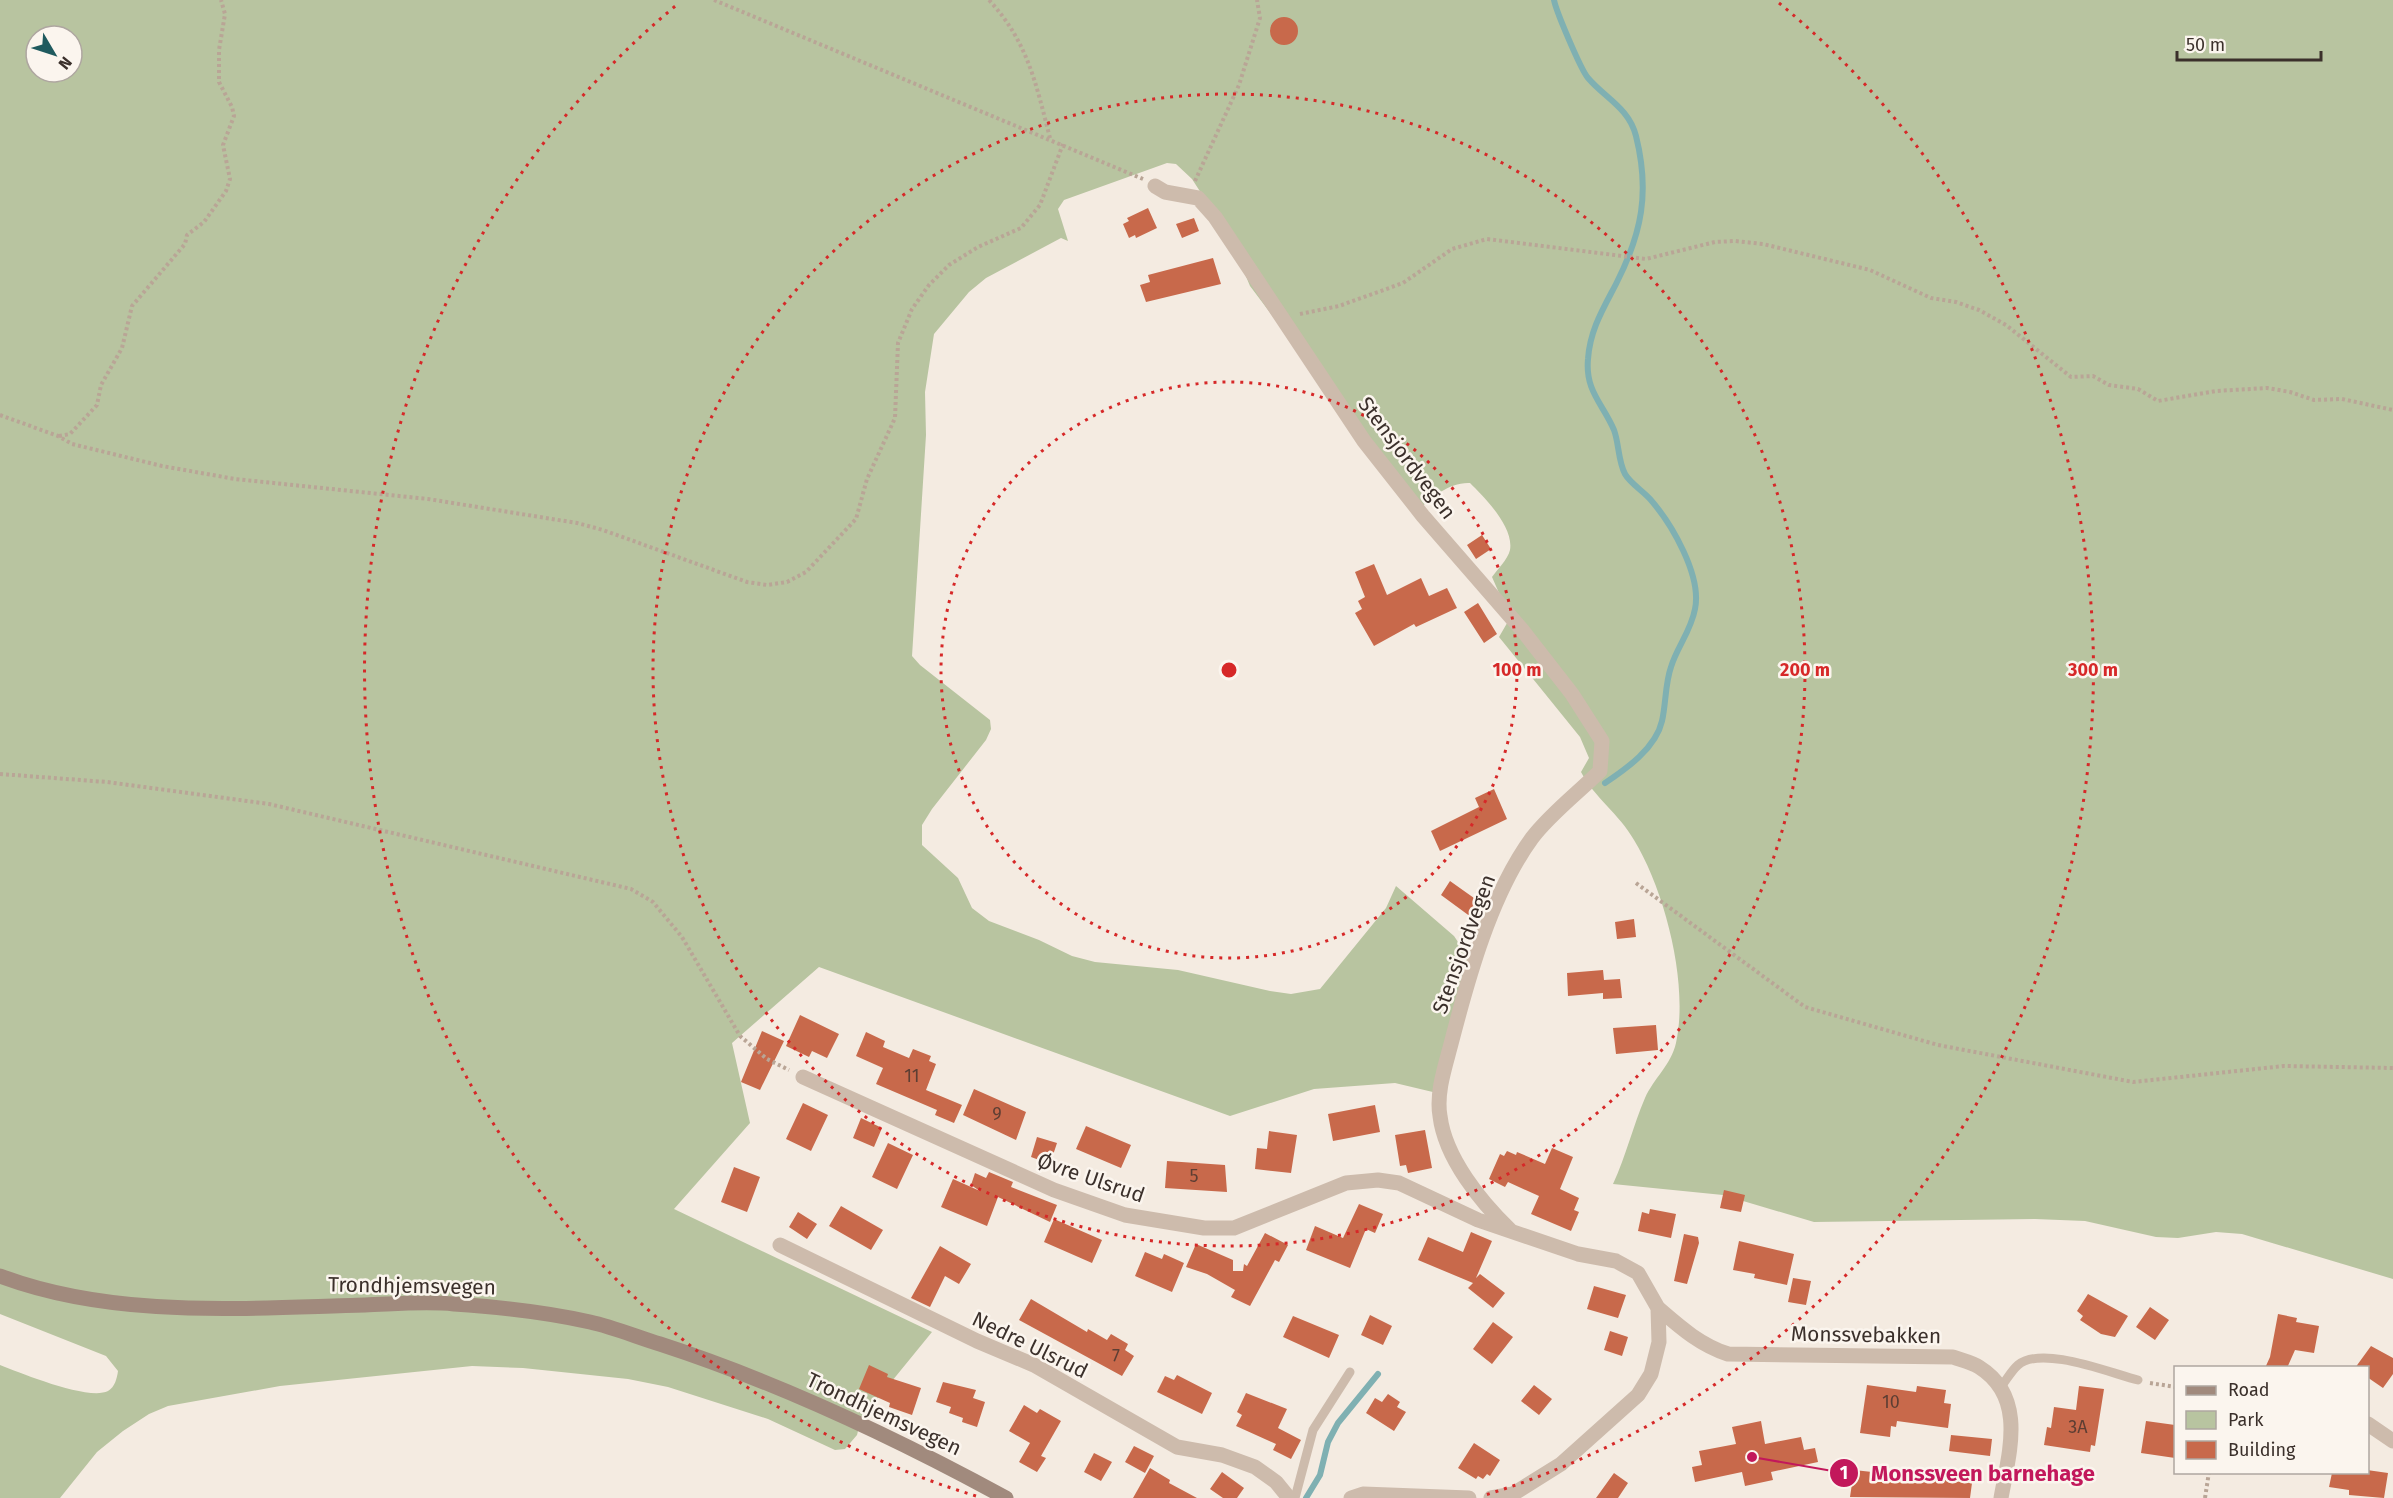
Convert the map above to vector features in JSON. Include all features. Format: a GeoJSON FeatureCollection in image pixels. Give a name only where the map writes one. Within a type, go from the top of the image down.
{"type":"FeatureCollection","features":[{"type":"Feature","properties":{"kind":"main road","name":"Trondhjemsvegen"},"geometry":{"type":"LineString","coordinates":[[0,1276],[33,1288],[79,1299],[174,1308],[450,1303],[509,1308],[590,1322],[704,1358],[798,1397],[956,1471],[1006,1498]]}},
{"type":"Feature","properties":{"kind":"street","name":"Stensjordvegen"},"geometry":{"type":"LineString","coordinates":[[1155,186],[1165,192],[1198,198],[1215,217],[1364,441],[1460,561],[1523,631],[1572,694],[1602,741],[1600,771],[1533,837],[1499,900],[1464,993],[1442,1082],[1439,1115],[1446,1140],[1482,1202],[1510,1230],[1578,1254],[1616,1261],[1638,1273],[1658,1308],[1659,1342],[1651,1374],[1638,1395],[1597,1435],[1561,1464],[1513,1494],[1491,1498]]}},
{"type":"Feature","properties":{"kind":"street","name":"Øvre Ulsrud"},"geometry":{"type":"LineString","coordinates":[[803,1077],[1054,1190],[1125,1215],[1204,1228],[1234,1228],[1346,1183],[1371,1179],[1399,1183],[1478,1220],[1510,1230]]}},
{"type":"Feature","properties":{"kind":"street","name":"Nedre Ulsrud"},"geometry":{"type":"LineString","coordinates":[[780,1245],[977,1341],[1034,1365],[1177,1447],[1222,1455],[1255,1467],[1276,1482],[1289,1498]]}},
{"type":"Feature","properties":{"kind":"street","name":"Monssvebakken"},"geometry":{"type":"LineString","coordinates":[[1658,1308],[1710,1348],[1728,1354],[1953,1356],[1979,1367],[2000,1388],[2011,1411],[2012,1439],[2001,1498]]}},
{"type":"Feature","properties":{"kind":"street"},"geometry":{"type":"LineString","coordinates":[[2369,1425],[2393,1441]]}},
{"type":"Feature","properties":{"kind":"street"},"geometry":{"type":"LineString","coordinates":[[1351,1498],[1363,1494],[1469,1498]]}},
{"type":"Feature","properties":{"kind":"lane"},"geometry":{"type":"LineString","coordinates":[[2000,1388],[2019,1364],[2042,1358],[2070,1361],[2138,1380]]}},
{"type":"Feature","properties":{"kind":"lane"},"geometry":{"type":"LineString","coordinates":[[1295,1498],[1313,1430],[1350,1372]]}},
{"type":"Feature","properties":{"kind":"path"},"geometry":{"type":"LineString","coordinates":[[58,436],[70,434],[97,405],[101,385],[122,348],[132,306],[185,244],[188,235],[204,222],[226,190],[230,178],[223,145],[234,116],[232,107],[219,82],[219,50],[225,14],[221,0]]}},
{"type":"Feature","properties":{"kind":"path"},"geometry":{"type":"LineString","coordinates":[[714,0],[1050,138],[1114,165],[1155,186]]}},
{"type":"Feature","properties":{"kind":"path"},"geometry":{"type":"LineString","coordinates":[[989,0],[1019,39],[1032,68],[1050,138]]}},
{"type":"Feature","properties":{"kind":"path"},"geometry":{"type":"LineString","coordinates":[[1187,195],[1239,85],[1260,18],[1257,0]]}},
{"type":"Feature","properties":{"kind":"path"},"geometry":{"type":"LineString","coordinates":[[0,415],[58,436],[72,444],[162,466],[235,478],[428,499],[577,524],[603,530],[747,582],[767,585],[787,582],[806,572],[856,519],[867,479],[895,418],[898,343],[912,309],[928,285],[949,265],[978,247],[1021,228],[1026,223],[1040,205],[1063,144]]}},
{"type":"Feature","properties":{"kind":"path"},"geometry":{"type":"LineString","coordinates":[[1280,314],[1310,314],[1403,283],[1452,249],[1486,239],[1646,259],[1715,242],[1735,241],[1763,244],[1870,270],[1931,298],[1956,302],[1979,310],[2006,325],[2071,377],[2093,376],[2109,385],[2138,389],[2158,401],[2216,391],[2267,388],[2290,392],[2313,400],[2342,399],[2393,410]]}},
{"type":"Feature","properties":{"kind":"path"},"geometry":{"type":"LineString","coordinates":[[0,774],[107,782],[269,804],[631,889],[653,902],[682,937],[740,1036],[767,1059],[803,1077]]}},
{"type":"Feature","properties":{"kind":"path"},"geometry":{"type":"LineString","coordinates":[[1636,883],[1804,1006],[1938,1045],[2133,1082],[2284,1066],[2393,1068]]}},
{"type":"Feature","properties":{"kind":"path"},"geometry":{"type":"LineString","coordinates":[[2138,1380],[2174,1387]]}},
{"type":"Feature","properties":{"kind":"path"},"geometry":{"type":"LineString","coordinates":[[2205,1498],[2209,1474]]}},
{"type":"Feature","properties":{"kind":"green space"},"geometry":{"type":"Polygon","coordinates":[[[0,0],[2393,0],[2393,1279],[2242,1234],[2216,1232],[2178,1238],[2156,1237],[2085,1221],[2035,1219],[1814,1222],[1723,1195],[1613,1184],[1645,1098],[1674,1051],[1679,1019],[1677,966],[1664,911],[1645,861],[1622,822],[1593,790],[1581,772],[1589,758],[1580,737],[1499,637],[1510,618],[1492,577],[1509,553],[1508,532],[1497,514],[1470,483],[1448,488],[1418,510],[1250,286],[1230,238],[1192,179],[1176,164],[1167,163],[1064,200],[1058,209],[1068,241],[1061,238],[986,278],[969,292],[934,334],[925,392],[926,435],[912,656],[920,665],[990,720],[991,729],[986,740],[922,825],[922,845],[958,878],[972,908],[989,921],[1039,940],[1072,956],[1095,962],[1178,970],[1291,994],[1320,989],[1386,908],[1396,886],[1454,936],[1472,963],[1437,1093],[1395,1083],[1314,1089],[1230,1116],[819,967],[732,1043],[750,1123],[674,1209],[932,1332],[861,1419],[857,1435],[845,1449],[835,1450],[768,1419],[668,1387],[628,1379],[523,1368],[472,1366],[280,1386],[168,1406],[149,1414],[97,1452],[60,1498],[0,1498],[0,1365],[54,1385],[98,1393],[108,1391],[112,1387],[118,1371],[106,1356],[0,1314],[0,0]]]}},
{"type":"Feature","properties":{"kind":"building"},"geometry":{"type":"Polygon","coordinates":[[[1284,17],[1294,21],[1298,31],[1294,41],[1284,45],[1274,41],[1270,31],[1274,21],[1284,17]]]}},
{"type":"Feature","properties":{"kind":"building"},"geometry":{"type":"Polygon","coordinates":[[[1148,208],[1157,228],[1136,238],[1135,235],[1129,238],[1123,224],[1129,221],[1127,218],[1148,208]]]}},
{"type":"Feature","properties":{"kind":"building"},"geometry":{"type":"Polygon","coordinates":[[[1194,218],[1199,231],[1182,238],[1176,224],[1194,218]]]}},
{"type":"Feature","properties":{"kind":"building"},"geometry":{"type":"Polygon","coordinates":[[[1213,258],[1221,284],[1146,302],[1140,285],[1150,282],[1148,275],[1213,258]]]}},
{"type":"Feature","properties":{"kind":"building"},"geometry":{"type":"Polygon","coordinates":[[[1482,535],[1491,549],[1476,559],[1467,545],[1482,535]]]}},
{"type":"Feature","properties":{"kind":"building"},"geometry":{"type":"Polygon","coordinates":[[[1374,564],[1387,595],[1421,578],[1429,596],[1447,588],[1457,608],[1416,627],[1414,624],[1374,646],[1355,613],[1362,609],[1358,601],[1365,597],[1355,572],[1374,564]]]}},
{"type":"Feature","properties":{"kind":"building"},"geometry":{"type":"Polygon","coordinates":[[[1478,603],[1497,634],[1484,643],[1464,612],[1478,603]]]}},
{"type":"Feature","properties":{"kind":"building"},"geometry":{"type":"Polygon","coordinates":[[[1494,789],[1507,819],[1440,851],[1431,831],[1479,807],[1475,798],[1494,789]]]}},
{"type":"Feature","properties":{"kind":"building"},"geometry":{"type":"Polygon","coordinates":[[[1450,881],[1481,903],[1471,917],[1441,895],[1450,881]]]}},
{"type":"Feature","properties":{"kind":"building"},"geometry":{"type":"Polygon","coordinates":[[[1634,919],[1636,937],[1617,939],[1615,922],[1634,919]]]}},
{"type":"Feature","properties":{"kind":"building"},"geometry":{"type":"Polygon","coordinates":[[[1603,970],[1604,980],[1620,979],[1622,998],[1603,999],[1603,993],[1568,996],[1567,973],[1603,970]]]}},
{"type":"Feature","properties":{"kind":"building"},"geometry":{"type":"Polygon","coordinates":[[[800,1015],[839,1034],[827,1058],[812,1051],[809,1057],[786,1046],[800,1015]]]}},
{"type":"Feature","properties":{"kind":"building"},"geometry":{"type":"Polygon","coordinates":[[[1656,1025],[1658,1050],[1616,1054],[1613,1028],[1656,1025]]]}},
{"type":"Feature","properties":{"kind":"building"},"geometry":{"type":"Polygon","coordinates":[[[762,1031],[784,1041],[760,1090],[741,1082],[762,1031]]]}},
{"type":"Feature","properties":{"kind":"building"},"geometry":{"type":"Polygon","coordinates":[[[866,1032],[885,1041],[883,1047],[909,1058],[913,1049],[931,1056],[929,1061],[936,1064],[926,1090],[962,1105],[954,1123],[935,1115],[937,1110],[876,1084],[883,1068],[856,1056],[866,1032]]]}},
{"type":"Feature","properties":{"kind":"building"},"geometry":{"type":"Polygon","coordinates":[[[974,1089],[1026,1112],[1016,1140],[963,1115],[974,1089]]]}},
{"type":"Feature","properties":{"kind":"building"},"geometry":{"type":"Polygon","coordinates":[[[803,1103],[828,1115],[811,1151],[786,1139],[803,1103]]]}},
{"type":"Feature","properties":{"kind":"building"},"geometry":{"type":"Polygon","coordinates":[[[1375,1105],[1380,1132],[1333,1141],[1328,1114],[1375,1105]]]}},
{"type":"Feature","properties":{"kind":"building"},"geometry":{"type":"Polygon","coordinates":[[[861,1118],[882,1128],[874,1147],[853,1138],[861,1118]]]}},
{"type":"Feature","properties":{"kind":"building"},"geometry":{"type":"Polygon","coordinates":[[[1086,1126],[1131,1145],[1121,1168],[1076,1149],[1086,1126]]]}},
{"type":"Feature","properties":{"kind":"building"},"geometry":{"type":"Polygon","coordinates":[[[1425,1130],[1432,1168],[1408,1173],[1406,1165],[1400,1166],[1395,1135],[1425,1130]]]}},
{"type":"Feature","properties":{"kind":"building"},"geometry":{"type":"Polygon","coordinates":[[[1269,1131],[1297,1135],[1291,1173],[1255,1169],[1257,1148],[1267,1149],[1269,1131]]]}},
{"type":"Feature","properties":{"kind":"building"},"geometry":{"type":"Polygon","coordinates":[[[1037,1137],[1057,1143],[1050,1164],[1031,1157],[1037,1137]]]}},
{"type":"Feature","properties":{"kind":"building"},"geometry":{"type":"Polygon","coordinates":[[[888,1143],[913,1155],[897,1189],[872,1177],[888,1143]]]}},
{"type":"Feature","properties":{"kind":"building"},"geometry":{"type":"Polygon","coordinates":[[[1552,1148],[1573,1157],[1560,1189],[1579,1198],[1574,1210],[1579,1212],[1571,1231],[1531,1214],[1539,1196],[1508,1182],[1505,1187],[1489,1179],[1500,1154],[1504,1156],[1507,1151],[1516,1155],[1517,1152],[1545,1164],[1552,1148]]]}},
{"type":"Feature","properties":{"kind":"building"},"geometry":{"type":"Polygon","coordinates":[[[1167,1161],[1225,1165],[1227,1192],[1165,1188],[1167,1161]]]}},
{"type":"Feature","properties":{"kind":"building"},"geometry":{"type":"Polygon","coordinates":[[[734,1167],[760,1177],[747,1212],[721,1202],[734,1167]]]}},
{"type":"Feature","properties":{"kind":"building"},"geometry":{"type":"Polygon","coordinates":[[[989,1172],[1013,1182],[1011,1187],[1057,1205],[1050,1222],[998,1197],[987,1226],[941,1207],[953,1179],[980,1191],[971,1185],[975,1173],[986,1178],[989,1172]]]}},
{"type":"Feature","properties":{"kind":"building"},"geometry":{"type":"Polygon","coordinates":[[[1724,1190],[1745,1195],[1741,1212],[1720,1208],[1724,1190]]]}},
{"type":"Feature","properties":{"kind":"building"},"geometry":{"type":"Polygon","coordinates":[[[1359,1204],[1383,1214],[1375,1233],[1366,1229],[1350,1268],[1306,1250],[1315,1226],[1343,1238],[1359,1204]]]}},
{"type":"Feature","properties":{"kind":"building"},"geometry":{"type":"Polygon","coordinates":[[[841,1206],[883,1230],[871,1250],[829,1226],[841,1206]]]}},
{"type":"Feature","properties":{"kind":"building"},"geometry":{"type":"Polygon","coordinates":[[[1650,1209],[1676,1214],[1671,1238],[1638,1231],[1642,1212],[1649,1214],[1650,1209]]]}},
{"type":"Feature","properties":{"kind":"building"},"geometry":{"type":"Polygon","coordinates":[[[798,1212],[817,1224],[807,1239],[789,1227],[798,1212]]]}},
{"type":"Feature","properties":{"kind":"building"},"geometry":{"type":"Polygon","coordinates":[[[1054,1219],[1102,1240],[1092,1263],[1044,1242],[1054,1219]]]}},
{"type":"Feature","properties":{"kind":"building"},"geometry":{"type":"Polygon","coordinates":[[[1471,1232],[1492,1241],[1476,1278],[1480,1274],[1505,1293],[1493,1308],[1468,1288],[1473,1283],[1418,1260],[1428,1237],[1463,1252],[1471,1232]]]}},
{"type":"Feature","properties":{"kind":"building"},"geometry":{"type":"Polygon","coordinates":[[[1265,1233],[1288,1245],[1279,1262],[1275,1260],[1250,1306],[1231,1297],[1235,1290],[1207,1274],[1186,1267],[1196,1244],[1233,1260],[1233,1271],[1243,1271],[1244,1264],[1247,1266],[1265,1233]]]}},
{"type":"Feature","properties":{"kind":"building"},"geometry":{"type":"Polygon","coordinates":[[[1684,1234],[1698,1237],[1699,1243],[1687,1284],[1674,1281],[1684,1234]]]}},
{"type":"Feature","properties":{"kind":"building"},"geometry":{"type":"Polygon","coordinates":[[[1739,1241],[1794,1254],[1787,1285],[1754,1278],[1755,1274],[1733,1270],[1739,1241]]]}},
{"type":"Feature","properties":{"kind":"building"},"geometry":{"type":"Polygon","coordinates":[[[940,1246],[971,1264],[959,1284],[945,1276],[930,1307],[911,1298],[940,1246]]]}},
{"type":"Feature","properties":{"kind":"building"},"geometry":{"type":"Polygon","coordinates":[[[1145,1252],[1162,1259],[1164,1254],[1184,1263],[1172,1292],[1135,1276],[1145,1252]]]}},
{"type":"Feature","properties":{"kind":"building"},"geometry":{"type":"Polygon","coordinates":[[[1793,1278],[1811,1281],[1806,1305],[1788,1302],[1793,1278]]]}},
{"type":"Feature","properties":{"kind":"building"},"geometry":{"type":"Polygon","coordinates":[[[1594,1286],[1626,1295],[1618,1318],[1587,1309],[1594,1286]]]}},
{"type":"Feature","properties":{"kind":"building"},"geometry":{"type":"Polygon","coordinates":[[[2088,1294],[2128,1316],[2115,1337],[2101,1334],[2080,1320],[2083,1316],[2077,1311],[2088,1294]]]}},
{"type":"Feature","properties":{"kind":"building"},"geometry":{"type":"Polygon","coordinates":[[[1031,1299],[1087,1332],[1088,1329],[1107,1340],[1111,1334],[1128,1344],[1125,1350],[1134,1356],[1122,1376],[1019,1320],[1031,1299]]]}},
{"type":"Feature","properties":{"kind":"building"},"geometry":{"type":"Polygon","coordinates":[[[2150,1307],[2169,1320],[2155,1340],[2136,1327],[2150,1307]]]}},
{"type":"Feature","properties":{"kind":"building"},"geometry":{"type":"Polygon","coordinates":[[[2278,1314],[2297,1318],[2296,1322],[2319,1326],[2314,1353],[2295,1350],[2288,1366],[2266,1366],[2270,1357],[2278,1314]]]}},
{"type":"Feature","properties":{"kind":"building"},"geometry":{"type":"Polygon","coordinates":[[[1370,1315],[1392,1326],[1383,1345],[1361,1335],[1370,1315]]]}},
{"type":"Feature","properties":{"kind":"building"},"geometry":{"type":"Polygon","coordinates":[[[1293,1316],[1339,1335],[1329,1358],[1283,1337],[1293,1316]]]}},
{"type":"Feature","properties":{"kind":"building"},"geometry":{"type":"Polygon","coordinates":[[[1493,1322],[1513,1337],[1492,1364],[1473,1349],[1493,1322]]]}},
{"type":"Feature","properties":{"kind":"building"},"geometry":{"type":"Polygon","coordinates":[[[1610,1331],[1628,1337],[1622,1356],[1604,1350],[1610,1331]]]}},
{"type":"Feature","properties":{"kind":"building"},"geometry":{"type":"Polygon","coordinates":[[[2371,1346],[2393,1358],[2393,1374],[2383,1388],[2369,1378],[2369,1366],[2356,1366],[2371,1346]]]}},
{"type":"Feature","properties":{"kind":"building"},"geometry":{"type":"Polygon","coordinates":[[[869,1365],[888,1374],[887,1377],[921,1388],[912,1415],[889,1407],[890,1403],[859,1389],[869,1365]]]}},
{"type":"Feature","properties":{"kind":"building"},"geometry":{"type":"Polygon","coordinates":[[[1177,1375],[1212,1393],[1202,1414],[1157,1392],[1165,1376],[1174,1380],[1177,1375]]]}},
{"type":"Feature","properties":{"kind":"building"},"geometry":{"type":"Polygon","coordinates":[[[943,1382],[976,1390],[973,1398],[985,1402],[977,1427],[962,1422],[963,1418],[949,1413],[951,1407],[936,1402],[943,1382]]]}},
{"type":"Feature","properties":{"kind":"building"},"geometry":{"type":"Polygon","coordinates":[[[1534,1385],[1552,1399],[1539,1415],[1521,1401],[1534,1385]]]}},
{"type":"Feature","properties":{"kind":"building"},"geometry":{"type":"Polygon","coordinates":[[[1867,1385],[1916,1392],[1917,1386],[1946,1390],[1944,1403],[1951,1404],[1948,1428],[1897,1421],[1896,1427],[1891,1426],[1890,1437],[1860,1433],[1867,1385]]]}},
{"type":"Feature","properties":{"kind":"building"},"geometry":{"type":"Polygon","coordinates":[[[2079,1386],[2104,1389],[2095,1446],[2091,1445],[2090,1452],[2044,1445],[2047,1427],[2051,1428],[2054,1407],[2076,1410],[2079,1386]]]}},
{"type":"Feature","properties":{"kind":"building"},"geometry":{"type":"Polygon","coordinates":[[[1246,1393],[1287,1409],[1278,1428],[1301,1440],[1291,1459],[1273,1450],[1276,1444],[1236,1426],[1242,1415],[1237,1412],[1246,1393]]]}},
{"type":"Feature","properties":{"kind":"building"},"geometry":{"type":"Polygon","coordinates":[[[1388,1394],[1400,1402],[1397,1407],[1406,1412],[1394,1431],[1366,1413],[1375,1398],[1382,1402],[1388,1394]]]}},
{"type":"Feature","properties":{"kind":"building"},"geometry":{"type":"Polygon","coordinates":[[[1024,1405],[1037,1413],[1040,1409],[1061,1421],[1041,1456],[1046,1458],[1037,1472],[1019,1462],[1030,1443],[1009,1431],[1024,1405]]]}},
{"type":"Feature","properties":{"kind":"building"},"geometry":{"type":"Polygon","coordinates":[[[1761,1421],[1765,1444],[1801,1437],[1804,1450],[1815,1448],[1818,1462],[1771,1472],[1773,1480],[1745,1486],[1742,1472],[1695,1482],[1692,1467],[1702,1465],[1699,1451],[1736,1444],[1732,1427],[1761,1421]]]}},
{"type":"Feature","properties":{"kind":"building"},"geometry":{"type":"Polygon","coordinates":[[[2146,1421],[2174,1425],[2174,1458],[2141,1453],[2146,1421]]]}},
{"type":"Feature","properties":{"kind":"building"},"geometry":{"type":"Polygon","coordinates":[[[1951,1435],[1992,1439],[1990,1456],[1949,1451],[1951,1435]]]}},
{"type":"Feature","properties":{"kind":"building"},"geometry":{"type":"Polygon","coordinates":[[[1474,1443],[1500,1460],[1490,1476],[1487,1474],[1483,1479],[1478,1476],[1476,1479],[1458,1468],[1474,1443]]]}},
{"type":"Feature","properties":{"kind":"building"},"geometry":{"type":"Polygon","coordinates":[[[1134,1446],[1154,1456],[1145,1473],[1125,1462],[1134,1446]]]}},
{"type":"Feature","properties":{"kind":"building"},"geometry":{"type":"Polygon","coordinates":[[[1094,1453],[1112,1462],[1101,1481],[1084,1472],[1094,1453]]]}},
{"type":"Feature","properties":{"kind":"building"},"geometry":{"type":"Polygon","coordinates":[[[1150,1468],[1170,1480],[1169,1483],[1197,1498],[1133,1498],[1150,1468]]]}},
{"type":"Feature","properties":{"kind":"building"},"geometry":{"type":"Polygon","coordinates":[[[1854,1470],[1972,1483],[1970,1498],[1850,1497],[1854,1470]]]}},
{"type":"Feature","properties":{"kind":"building"},"geometry":{"type":"Polygon","coordinates":[[[2369,1470],[2388,1473],[2384,1498],[2349,1495],[2349,1490],[2329,1487],[2332,1474],[2369,1474],[2369,1470]]]}},
{"type":"Feature","properties":{"kind":"building"},"geometry":{"type":"Polygon","coordinates":[[[1222,1472],[1244,1488],[1237,1498],[1223,1498],[1210,1489],[1222,1472]]]}},
{"type":"Feature","properties":{"kind":"building"},"geometry":{"type":"Polygon","coordinates":[[[1614,1473],[1628,1483],[1618,1498],[1596,1498],[1614,1473]]]}},
{"type":"Feature","properties":{"kind":"waterway"},"geometry":{"type":"LineString","coordinates":[[1554,0],[1569,40],[1588,78],[1616,104],[1633,126],[1642,176],[1643,194],[1637,230],[1625,265],[1594,329],[1589,348],[1589,380],[1614,430],[1625,474],[1650,499],[1676,536],[1690,566],[1696,596],[1693,617],[1669,674],[1659,731],[1639,757],[1605,783]]}},
{"type":"Feature","properties":{"kind":"waterway"},"geometry":{"type":"LineString","coordinates":[[1306,1498],[1320,1475],[1328,1442],[1338,1423],[1378,1374]]}},
{"type":"Feature","properties":{"kind":"place","name":"Monssveen barnehage"},"geometry":{"type":"Point","coordinates":[1752,1457]}}]}
